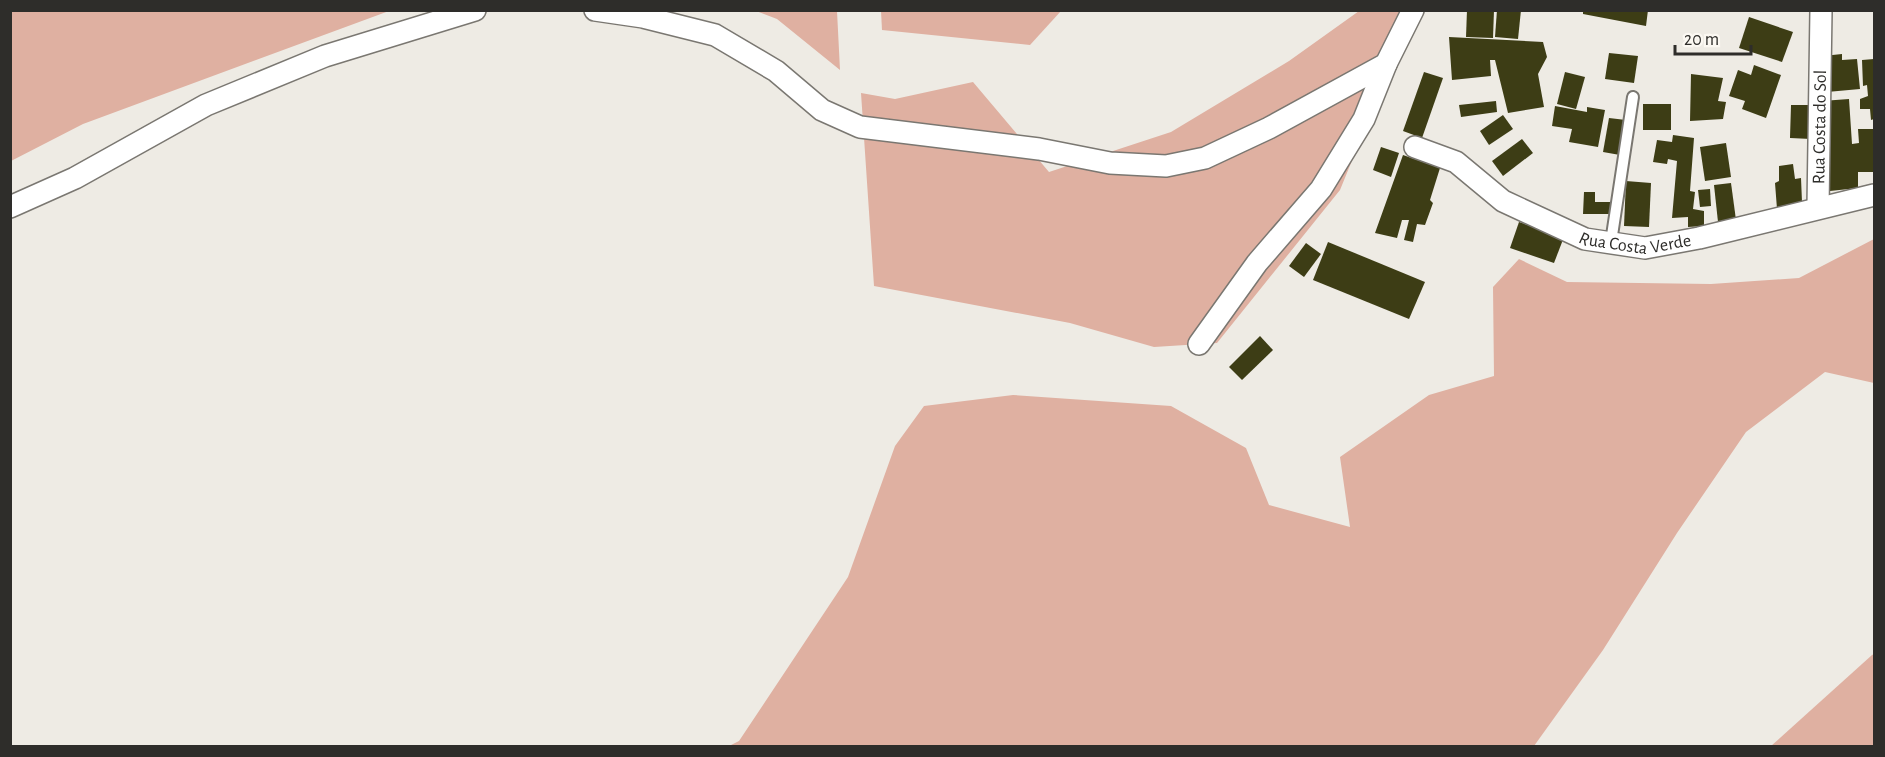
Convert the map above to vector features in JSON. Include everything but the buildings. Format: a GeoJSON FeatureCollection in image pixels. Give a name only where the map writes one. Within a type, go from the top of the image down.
{"type":"FeatureCollection","features":[{"type":"Feature","properties":{"kind":"street"},"geometry":{"type":"LineString","coordinates":[[10,207],[75,178],[206,105],[325,56],[475,10]]}},
{"type":"Feature","properties":{"kind":"street"},"geometry":{"type":"LineString","coordinates":[[595,10],[643,17],[715,35],[776,71],[822,110],[860,127],[1039,149],[1110,164],[1166,166],[1205,158],[1269,128],[1386,64]]}},
{"type":"Feature","properties":{"kind":"street"},"geometry":{"type":"LineString","coordinates":[[1199,344],[1257,263],[1321,189],[1364,119],[1386,64],[1413,10]]}},
{"type":"Feature","properties":{"kind":"street","name":"Rua Costa do Sol"},"geometry":{"type":"LineString","coordinates":[[1818,207],[1821,10]]}},
{"type":"Feature","properties":{"kind":"street","name":"Rua Costa Verde"},"geometry":{"type":"LineString","coordinates":[[1415,147],[1456,162],[1503,201],[1585,239],[1645,248],[1700,238],[1818,207],[1875,195]]}},
{"type":"Feature","properties":{"kind":"lane"},"geometry":{"type":"LineString","coordinates":[[1611,243],[1633,97]]}},
{"type":"Feature","properties":{"kind":"shaded area"},"geometry":{"type":"Polygon","coordinates":[[[11,10],[389,11],[83,124],[11,161],[11,10]]]}},
{"type":"Feature","properties":{"kind":"shaded area"},"geometry":{"type":"Polygon","coordinates":[[[881,10],[1061,11],[1030,45],[882,30],[881,10]]]}},
{"type":"Feature","properties":{"kind":"shaded area"},"geometry":{"type":"Polygon","coordinates":[[[756,11],[837,11],[840,70],[777,19],[756,11]]]}},
{"type":"Feature","properties":{"kind":"shaded area"},"geometry":{"type":"Polygon","coordinates":[[[1359,11],[1413,11],[1340,190],[1217,343],[1154,347],[1070,323],[874,286],[861,93],[895,99],[973,82],[1049,172],[1171,132],[1289,61],[1359,11]]]}},
{"type":"Feature","properties":{"kind":"shaded area"},"geometry":{"type":"Polygon","coordinates":[[[1874,239],[1874,383],[1825,372],[1746,432],[1677,533],[1603,650],[1534,746],[729,746],[739,741],[848,577],[895,446],[924,406],[1013,395],[1171,406],[1246,448],[1269,505],[1350,527],[1340,457],[1429,395],[1494,376],[1493,287],[1519,259],[1567,282],[1711,284],[1799,278],[1874,239]]]}},
{"type":"Feature","properties":{"kind":"shaded area"},"geometry":{"type":"Polygon","coordinates":[[[1874,654],[1874,746],[1771,746],[1872,655],[1874,654]]]}}]}
